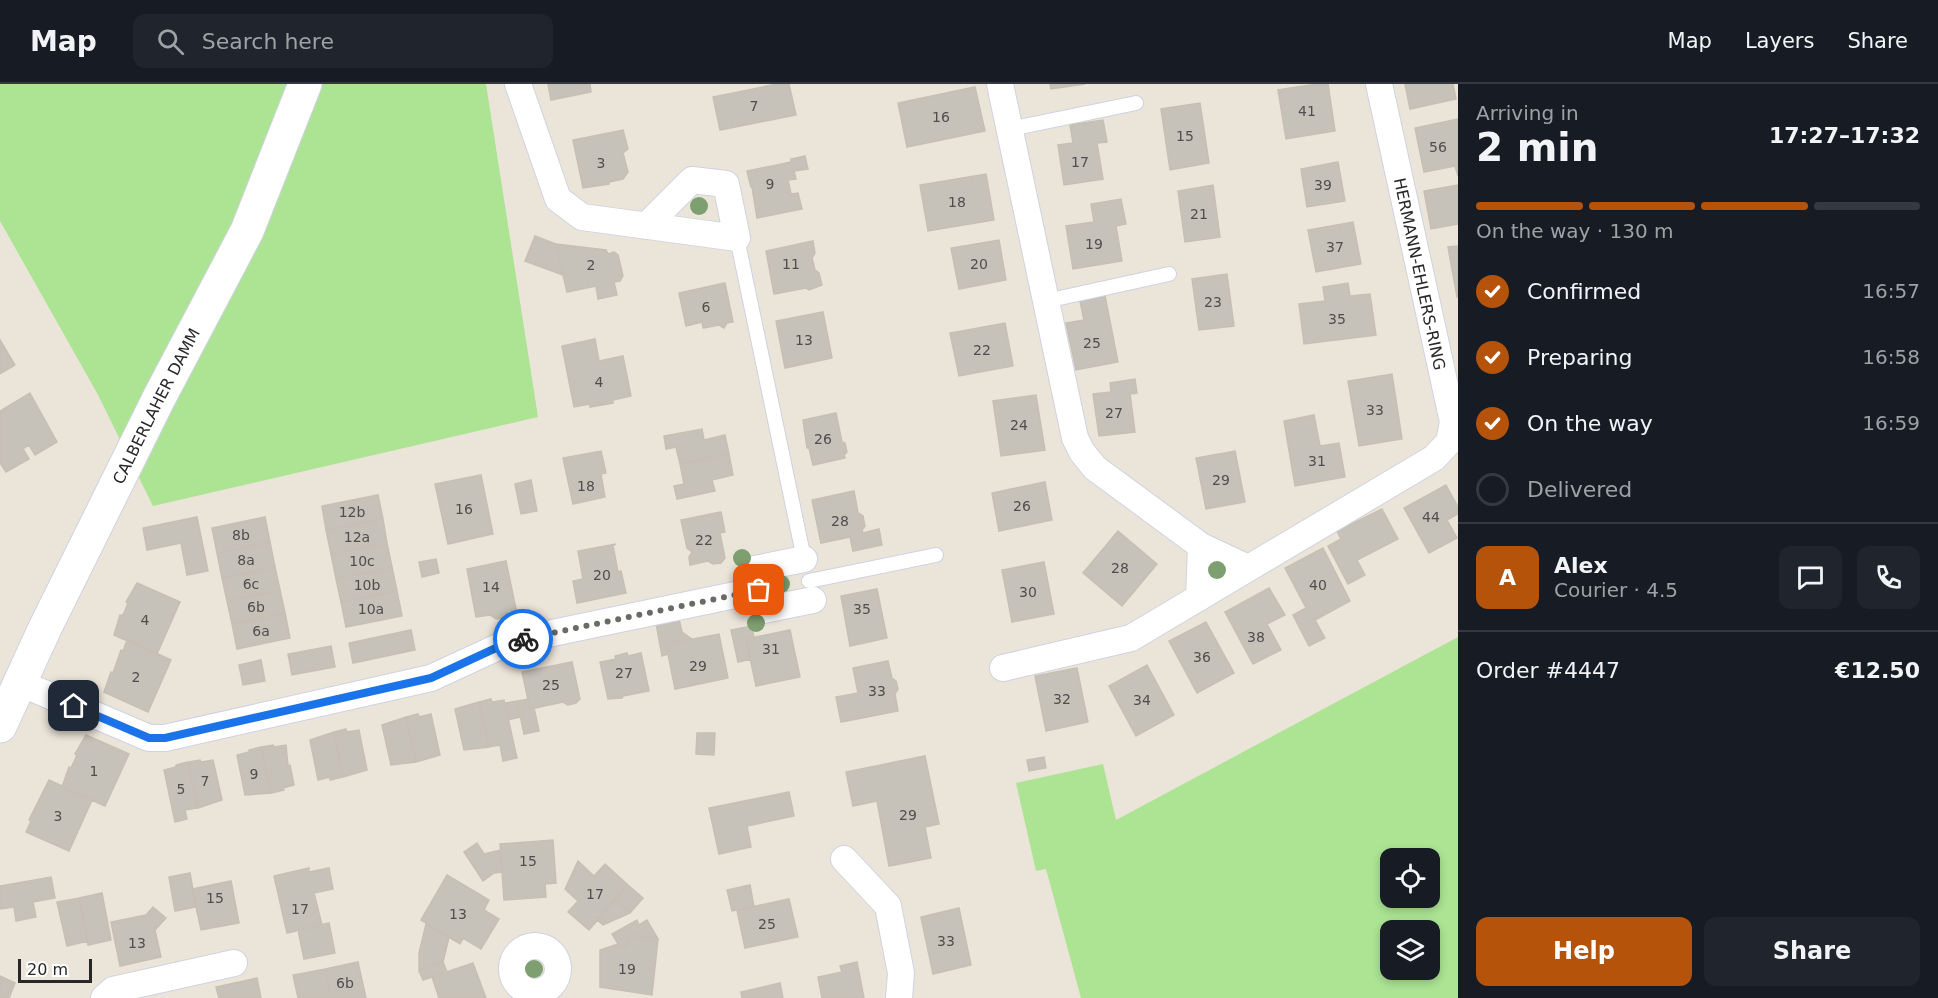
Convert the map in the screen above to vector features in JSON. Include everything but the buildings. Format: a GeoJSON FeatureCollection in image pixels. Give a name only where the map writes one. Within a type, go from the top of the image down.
{"type":"FeatureCollection","features":[{"type":"Feature","properties":{"kind":"street","name":"CALBERLAHER DAMM"},"geometry":{"type":"LineString","coordinates":[[0,726],[45,628],[159,398],[247,231],[305,84]]}},
{"type":"Feature","properties":{"kind":"street"},"geometry":{"type":"LineString","coordinates":[[518,84],[558,199],[582,218],[737,238],[726,184],[692,180],[646,226]]}},
{"type":"Feature","properties":{"kind":"street"},"geometry":{"type":"LineString","coordinates":[[1000,84],[1074,438],[1095,468],[1201,546],[1248,568]]}},
{"type":"Feature","properties":{"kind":"street","name":"HERMANN-EHLERS-RING"},"geometry":{"type":"LineString","coordinates":[[1003,668],[1131,638],[1434,458],[1449,442],[1453,422],[1379,84]]}},
{"type":"Feature","properties":{"kind":"street"},"geometry":{"type":"LineString","coordinates":[[1198,598],[1201,546]]}},
{"type":"Feature","properties":{"kind":"street"},"geometry":{"type":"LineString","coordinates":[[755,569],[809,580],[764,610],[755,569]]}},
{"type":"Feature","properties":{"kind":"street"},"geometry":{"type":"LineString","coordinates":[[20,683],[149,738],[165,738],[431,678],[509,642],[759,590]]}},
{"type":"Feature","properties":{"kind":"street"},"geometry":{"type":"LineString","coordinates":[[844,859],[888,906],[900,973],[899,998]]}},
{"type":"Feature","properties":{"kind":"street"},"geometry":{"type":"LineString","coordinates":[[104,998],[113,990],[234,963]]}},
{"type":"Feature","properties":{"kind":"lane"},"geometry":{"type":"LineString","coordinates":[[1010,129],[1136,103]]}},
{"type":"Feature","properties":{"kind":"lane"},"geometry":{"type":"LineString","coordinates":[[737,238],[809,580],[936,555]]}},
{"type":"Feature","properties":{"kind":"lane"},"geometry":{"type":"LineString","coordinates":[[1046,302],[1169,274]]}},
{"type":"Feature","properties":{"kind":"green space"},"geometry":{"type":"Polygon","coordinates":[[[0,84],[486,84],[538,417],[153,506],[97,393],[0,221],[0,84]]]}},
{"type":"Feature","properties":{"kind":"green space"},"geometry":{"type":"Polygon","coordinates":[[[1458,637],[1458,998],[1081,998],[1046,869],[1036,871],[1016,783],[1103,764],[1116,820],[1458,637]]]}},
{"type":"Feature","properties":{"kind":"way so far"},"geometry":{"type":"LineString","coordinates":[[523,639],[759,590]]}},
{"type":"Feature","properties":{"kind":"route"},"geometry":{"type":"LineString","coordinates":[[74,706],[149,738],[165,738],[431,678],[509,642],[523,639]]}}]}
